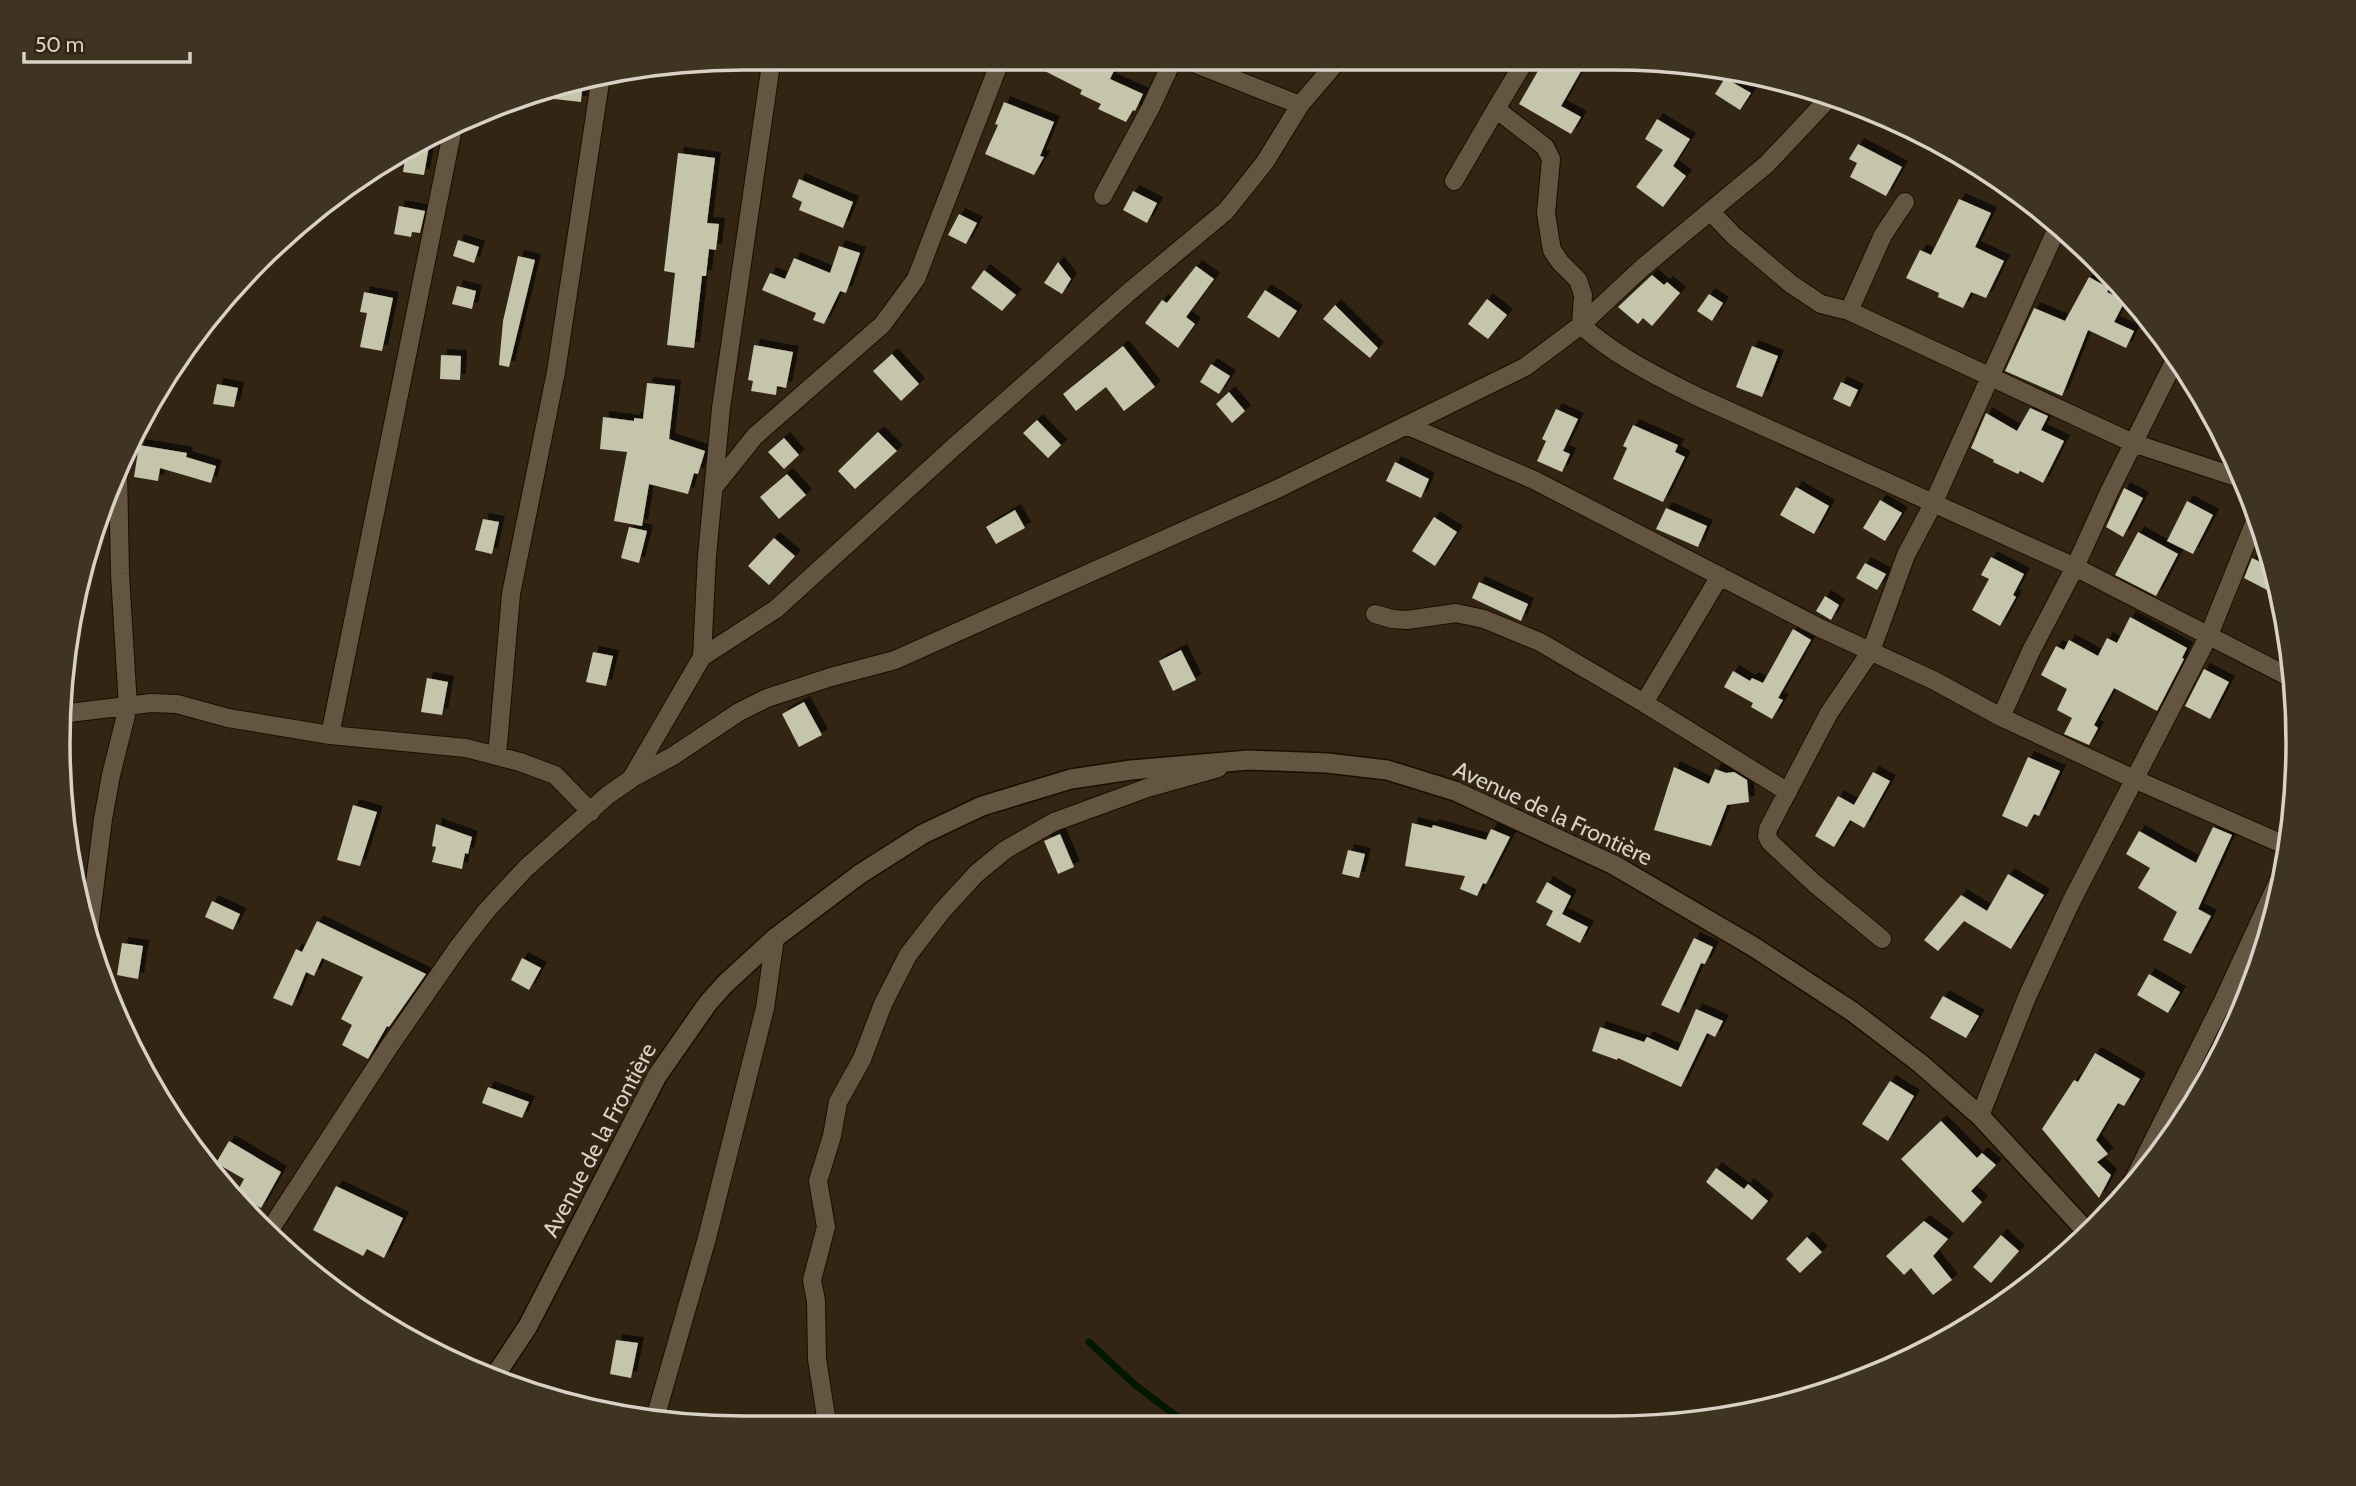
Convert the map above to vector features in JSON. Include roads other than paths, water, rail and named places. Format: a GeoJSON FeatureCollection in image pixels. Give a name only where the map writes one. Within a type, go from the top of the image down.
{"type":"FeatureCollection","features":[{"type":"Feature","properties":{"kind":"street"},"geometry":{"type":"LineString","coordinates":[[702,657],[707,556],[721,408],[770,70]]}},
{"type":"Feature","properties":{"kind":"street"},"geometry":{"type":"LineString","coordinates":[[713,489],[755,436],[865,342],[904,298],[916,279],[997,70]]}},
{"type":"Feature","properties":{"kind":"street"},"geometry":{"type":"LineString","coordinates":[[1103,196],[1168,70]]}},
{"type":"Feature","properties":{"kind":"street"},"geometry":{"type":"LineString","coordinates":[[1211,70],[1300,105]]}},
{"type":"Feature","properties":{"kind":"street"},"geometry":{"type":"LineString","coordinates":[[631,779],[702,657],[776,609],[1129,292],[1226,211],[1265,162],[1300,105],[1330,70]]}},
{"type":"Feature","properties":{"kind":"street"},"geometry":{"type":"LineString","coordinates":[[1454,181],[1519,70]]}},
{"type":"Feature","properties":{"kind":"street"},"geometry":{"type":"LineString","coordinates":[[497,757],[511,594],[556,372],[599,86]]}},
{"type":"Feature","properties":{"kind":"street"},"geometry":{"type":"LineString","coordinates":[[273,1225],[389,1046],[487,910],[526,868],[608,795],[739,712],[767,698],[895,660],[1277,489],[1525,367],[1581,325],[1642,268],[1767,164],[1823,104]]}},
{"type":"Feature","properties":{"kind":"street"},"geometry":{"type":"LineString","coordinates":[[1496,109],[1545,147],[1550,159],[1546,213],[1552,250],[1578,280],[1583,295],[1581,325]]}},
{"type":"Feature","properties":{"kind":"street"},"geometry":{"type":"LineString","coordinates":[[330,735],[451,136]]}},
{"type":"Feature","properties":{"kind":"street"},"geometry":{"type":"LineString","coordinates":[[1849,311],[1883,235],[1905,202]]}},
{"type":"Feature","properties":{"kind":"street"},"geometry":{"type":"LineString","coordinates":[[1710,211],[1734,236],[1791,284],[1821,304],[1849,311],[2133,443],[2231,475]]}},
{"type":"Feature","properties":{"kind":"street"},"geometry":{"type":"LineString","coordinates":[[1882,939],[1814,883],[1770,842],[1767,836],[1768,828],[1829,713],[1871,651],[1906,555],[1933,504],[2054,235]]}},
{"type":"Feature","properties":{"kind":"street"},"geometry":{"type":"LineString","coordinates":[[1581,325],[1602,344],[1637,367],[1708,402],[2075,567],[2282,673]]}},
{"type":"Feature","properties":{"kind":"street"},"geometry":{"type":"LineString","coordinates":[[2001,717],[2171,367]]}},
{"type":"Feature","properties":{"kind":"street"},"geometry":{"type":"LineString","coordinates":[[1406,425],[1534,481],[1820,628],[1933,680],[2001,717],[2278,842]]}},
{"type":"Feature","properties":{"kind":"street"},"geometry":{"type":"LineString","coordinates":[[92,911],[105,808],[128,707],[118,492]]}},
{"type":"Feature","properties":{"kind":"street"},"geometry":{"type":"LineString","coordinates":[[1980,1116],[2027,997],[2071,902],[2209,635],[2251,531]]}},
{"type":"Feature","properties":{"kind":"street"},"geometry":{"type":"LineString","coordinates":[[1644,703],[1720,576]]}},
{"type":"Feature","properties":{"kind":"street"},"geometry":{"type":"LineString","coordinates":[[1375,614],[1407,620],[1456,613],[1484,619],[1540,642],[1788,792]]}},
{"type":"Feature","properties":{"kind":"street"},"geometry":{"type":"LineString","coordinates":[[71,713],[151,703],[177,704],[228,718],[330,735],[447,744],[555,775],[591,812]]}},
{"type":"Feature","properties":{"kind":"street"},"geometry":{"type":"LineString","coordinates":[[826,1416],[817,1359],[816,1301],[812,1280],[826,1227],[818,1181],[832,1136],[838,1102],[862,1059],[883,1004],[908,955],[942,911],[976,874],[1005,850],[1055,822],[1147,788],[1249,760]]}},
{"type":"Feature","properties":{"kind":"street","name":"Avenue de la Frontière"},"geometry":{"type":"LineString","coordinates":[[498,1370],[528,1326],[657,1076],[724,984],[775,938],[860,874],[923,834],[982,806],[1071,779],[1132,770],[1249,760],[1327,763],[1387,771],[1455,791],[1614,865],[1754,947],[1853,1012],[1921,1064],[1980,1116],[2082,1226]]}},
{"type":"Feature","properties":{"kind":"street"},"geometry":{"type":"LineString","coordinates":[[2145,1156],[2223,1001],[2264,912]]}},
{"type":"Feature","properties":{"kind":"street"},"geometry":{"type":"LineString","coordinates":[[657,1410],[707,1238],[765,1008],[775,938]]}},
{"type":"Feature","properties":{"kind":"waterway"},"geometry":{"type":"LineString","coordinates":[[1089,1342],[1134,1384],[1176,1416]]}}]}
